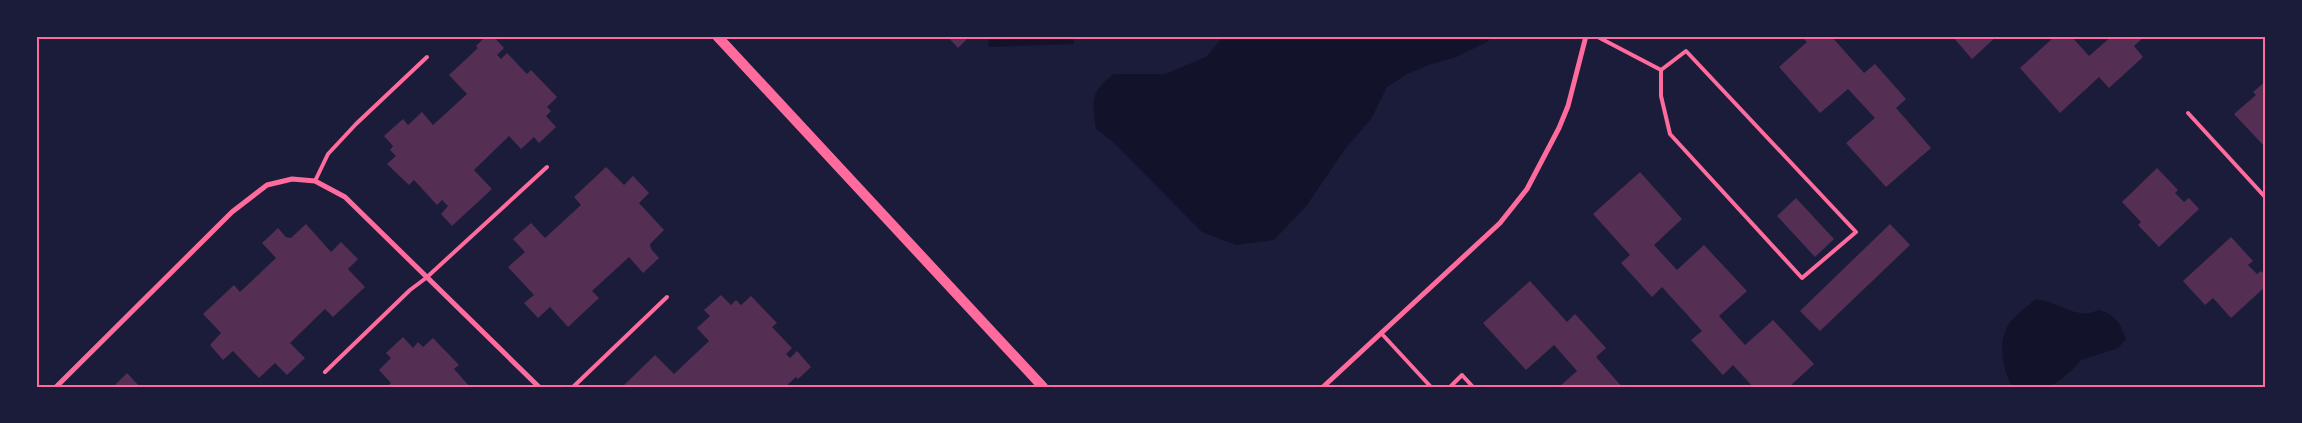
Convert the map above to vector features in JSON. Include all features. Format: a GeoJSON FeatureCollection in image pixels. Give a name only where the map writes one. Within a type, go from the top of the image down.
{"type":"FeatureCollection","features":[{"type":"Feature","properties":{"kind":"main road"},"geometry":{"type":"LineString","coordinates":[[717,36],[1043,387]]}},
{"type":"Feature","properties":{"kind":"street"},"geometry":{"type":"LineString","coordinates":[[1323,387],[1500,223],[1527,189],[1560,128],[1568,106],[1586,36]]}},
{"type":"Feature","properties":{"kind":"street"},"geometry":{"type":"LineString","coordinates":[[56,387],[232,212],[267,185],[292,179],[315,181],[346,197],[372,220],[426,278],[539,387]]}},
{"type":"Feature","properties":{"kind":"lane"},"geometry":{"type":"LineString","coordinates":[[1596,36],[1660,70]]}},
{"type":"Feature","properties":{"kind":"lane"},"geometry":{"type":"LineString","coordinates":[[1686,51],[1856,232],[1802,278],[1670,134],[1661,96],[1660,70],[1686,51]]}},
{"type":"Feature","properties":{"kind":"lane"},"geometry":{"type":"LineString","coordinates":[[315,181],[328,154],[356,124],[427,57]]}},
{"type":"Feature","properties":{"kind":"lane"},"geometry":{"type":"LineString","coordinates":[[2188,113],[2266,198]]}},
{"type":"Feature","properties":{"kind":"lane"},"geometry":{"type":"LineString","coordinates":[[325,372],[410,290],[426,278],[547,167]]}},
{"type":"Feature","properties":{"kind":"lane"},"geometry":{"type":"LineString","coordinates":[[573,387],[667,297]]}},
{"type":"Feature","properties":{"kind":"lane"},"geometry":{"type":"LineString","coordinates":[[1381,333],[1431,387]]}},
{"type":"Feature","properties":{"kind":"lane"},"geometry":{"type":"LineString","coordinates":[[1450,387],[1462,375],[1473,387]]}},
{"type":"Feature","properties":{"kind":"shaded area"},"geometry":{"type":"Polygon","coordinates":[[[988,36],[1073,36],[1074,44],[989,47],[988,36]]]}},
{"type":"Feature","properties":{"kind":"shaded area"},"geometry":{"type":"Polygon","coordinates":[[[1224,36],[1493,36],[1487,42],[1456,57],[1407,74],[1387,87],[1371,119],[1345,149],[1307,205],[1274,240],[1236,245],[1202,232],[1113,142],[1096,129],[1094,111],[1096,93],[1113,74],[1165,74],[1206,57],[1224,36]]]}},
{"type":"Feature","properties":{"kind":"shaded area"},"geometry":{"type":"Polygon","coordinates":[[[2036,299],[2075,312],[2091,313],[2099,310],[2110,314],[2117,320],[2126,339],[2118,348],[2081,360],[2070,372],[2050,387],[2012,387],[2003,362],[2002,344],[2004,335],[2012,320],[2036,299]]]}},
{"type":"Feature","properties":{"kind":"building"},"geometry":{"type":"Polygon","coordinates":[[[486,36],[493,36],[504,48],[497,55],[501,59],[507,53],[527,74],[531,70],[557,97],[547,107],[551,111],[546,116],[556,127],[539,143],[534,137],[521,149],[509,136],[474,170],[492,189],[452,226],[441,214],[448,206],[442,200],[437,205],[414,180],[409,185],[387,164],[396,156],[390,150],[393,146],[384,136],[403,119],[408,125],[422,112],[433,125],[467,94],[449,75],[478,48],[476,46],[486,36]]]}},
{"type":"Feature","properties":{"kind":"building"},"geometry":{"type":"Polygon","coordinates":[[[947,36],[970,36],[958,48],[947,36]]]}},
{"type":"Feature","properties":{"kind":"building"},"geometry":{"type":"Polygon","coordinates":[[[1801,36],[1831,36],[1864,73],[1875,64],[1906,99],[1896,108],[1931,148],[1886,187],[1846,143],[1875,118],[1848,89],[1820,113],[1779,67],[1807,42],[1801,36]]]}},
{"type":"Feature","properties":{"kind":"building"},"geometry":{"type":"Polygon","coordinates":[[[1952,36],[1997,36],[1972,59],[1952,36]]]}},
{"type":"Feature","properties":{"kind":"building"},"geometry":{"type":"Polygon","coordinates":[[[2055,36],[2071,36],[2089,56],[2112,36],[2145,36],[2134,46],[2143,57],[2109,88],[2099,77],[2060,113],[2020,68],[2055,36]]]}},
{"type":"Feature","properties":{"kind":"building"},"geometry":{"type":"Polygon","coordinates":[[[2266,81],[2266,148],[2234,114],[2256,95],[2253,92],[2266,81]]]}},
{"type":"Feature","properties":{"kind":"building"},"geometry":{"type":"Polygon","coordinates":[[[606,167],[624,185],[633,176],[649,193],[639,203],[664,230],[650,244],[651,249],[659,258],[643,273],[629,257],[592,291],[599,298],[568,327],[550,307],[538,318],[524,303],[534,295],[508,267],[525,252],[513,239],[531,223],[545,238],[581,205],[574,197],[606,167]]]}},
{"type":"Feature","properties":{"kind":"building"},"geometry":{"type":"Polygon","coordinates":[[[2157,168],[2178,190],[2175,193],[2184,202],[2189,198],[2199,209],[2159,247],[2138,225],[2141,222],[2122,202],[2157,168]]]}},
{"type":"Feature","properties":{"kind":"building"},"geometry":{"type":"Polygon","coordinates":[[[1640,172],[1682,219],[1654,245],[1677,270],[1704,245],[1747,291],[1719,316],[1745,345],[1773,320],[1814,364],[1789,387],[1753,387],[1733,365],[1723,375],[1691,340],[1702,331],[1662,287],[1652,297],[1621,263],[1630,255],[1593,214],[1640,172]]]}},
{"type":"Feature","properties":{"kind":"building"},"geometry":{"type":"Polygon","coordinates":[[[1796,198],[1834,239],[1815,257],[1777,216],[1796,198]]]}},
{"type":"Feature","properties":{"kind":"building"},"geometry":{"type":"Polygon","coordinates":[[[306,224],[331,252],[341,242],[358,259],[348,269],[365,287],[333,317],[325,309],[290,343],[305,358],[287,375],[275,363],[259,378],[233,351],[223,360],[210,345],[221,333],[203,314],[234,285],[240,292],[276,258],[262,243],[278,228],[286,237],[291,238],[306,224]]]}},
{"type":"Feature","properties":{"kind":"building"},"geometry":{"type":"Polygon","coordinates":[[[1890,224],[1910,245],[1820,331],[1800,311],[1890,224]]]}},
{"type":"Feature","properties":{"kind":"building"},"geometry":{"type":"Polygon","coordinates":[[[2231,237],[2253,261],[2248,265],[2257,274],[2261,271],[2266,276],[2266,286],[2231,318],[2213,298],[2205,305],[2183,281],[2231,237]]]}},
{"type":"Feature","properties":{"kind":"building"},"geometry":{"type":"Polygon","coordinates":[[[1530,281],[1567,322],[1575,314],[1606,348],[1596,357],[1622,387],[1559,387],[1577,371],[1554,345],[1526,370],[1483,323],[1530,281]]]}},
{"type":"Feature","properties":{"kind":"building"},"geometry":{"type":"Polygon","coordinates":[[[721,295],[731,305],[736,300],[741,305],[751,296],[777,323],[772,327],[792,348],[786,354],[790,358],[797,351],[811,367],[798,379],[796,377],[785,387],[622,387],[655,355],[674,374],[709,341],[697,328],[710,316],[704,310],[721,295]]]}},
{"type":"Feature","properties":{"kind":"building"},"geometry":{"type":"Polygon","coordinates":[[[403,337],[413,348],[418,342],[423,347],[433,338],[459,365],[454,369],[470,387],[387,387],[391,383],[379,370],[391,358],[386,353],[403,337]]]}},
{"type":"Feature","properties":{"kind":"building"},"geometry":{"type":"Polygon","coordinates":[[[127,373],[140,387],[113,387],[127,373]]]}}]}
